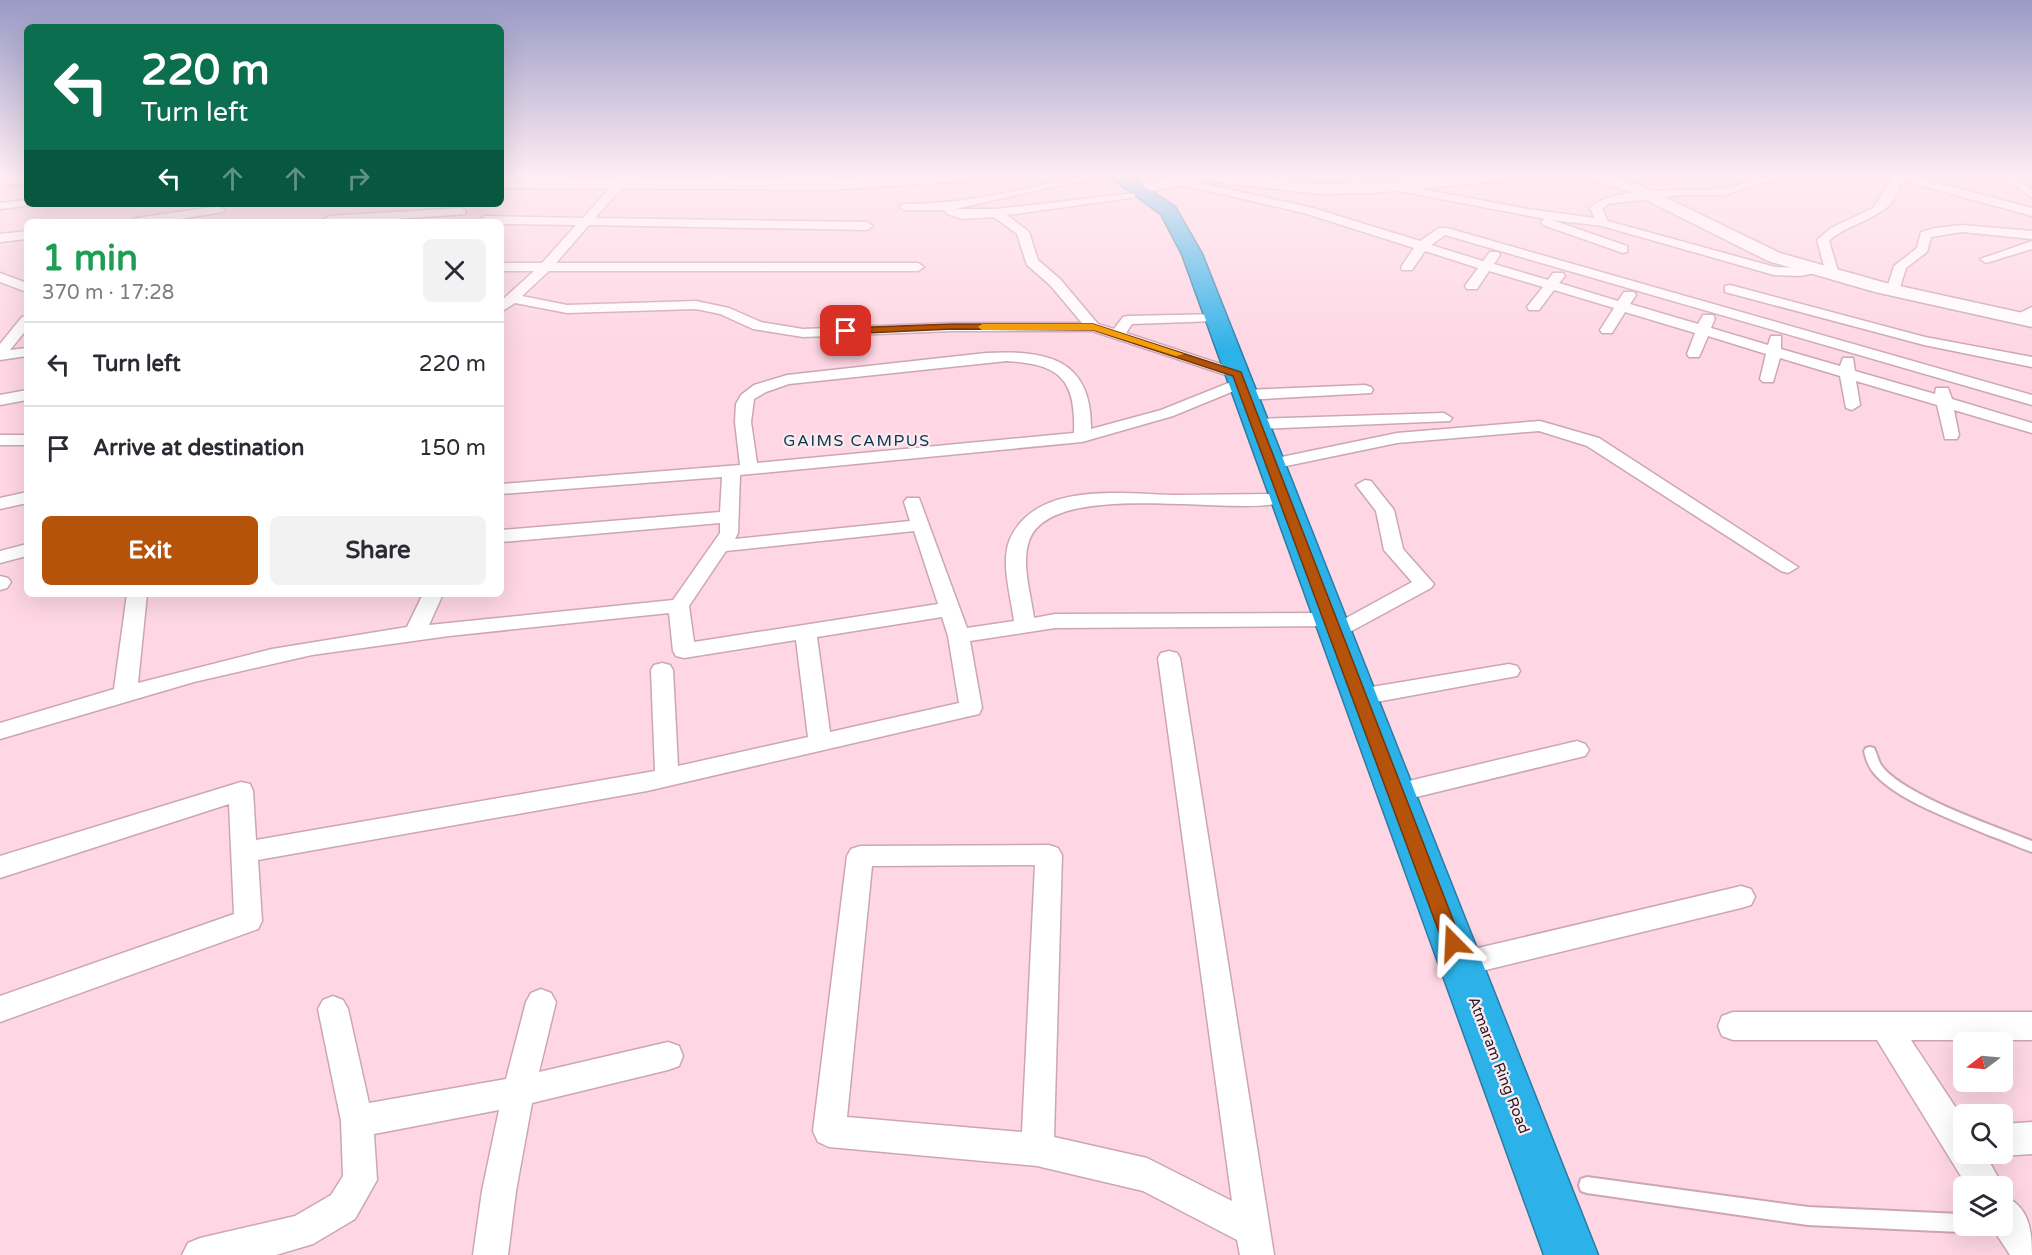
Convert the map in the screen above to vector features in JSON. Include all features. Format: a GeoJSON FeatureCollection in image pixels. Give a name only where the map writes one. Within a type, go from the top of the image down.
{"type":"FeatureCollection","features":[{"type":"Feature","properties":{"kind":"highway","name":"Atmaram Ring Road"},"geometry":{"type":"LineString","coordinates":[[1182,236],[1192,254],[1245,394],[1273,482],[1333,626],[1571,1255]]}},
{"type":"Feature","properties":{"kind":"main road"},"geometry":{"type":"LineString","coordinates":[[1728,235],[1774,257],[1816,272],[1893,291],[2027,317]]}},
{"type":"Feature","properties":{"kind":"street"},"geometry":{"type":"LineString","coordinates":[[0,238],[24,235]]}},
{"type":"Feature","properties":{"kind":"street"},"geometry":{"type":"LineString","coordinates":[[504,305],[546,267],[573,235]]}},
{"type":"Feature","properties":{"kind":"street"},"geometry":{"type":"LineString","coordinates":[[1024,235],[1032,262],[1055,282],[1093,327]]}},
{"type":"Feature","properties":{"kind":"street"},"geometry":{"type":"LineString","coordinates":[[1389,235],[1486,266],[2032,428]]}},
{"type":"Feature","properties":{"kind":"street"},"geometry":{"type":"LineString","coordinates":[[1407,267],[1422,246],[1438,235]]}},
{"type":"Feature","properties":{"kind":"street"},"geometry":{"type":"LineString","coordinates":[[1455,235],[1711,310],[2032,400]]}},
{"type":"Feature","properties":{"kind":"street"},"geometry":{"type":"LineString","coordinates":[[1579,235],[1623,249]]}},
{"type":"Feature","properties":{"kind":"street"},"geometry":{"type":"LineString","coordinates":[[1644,235],[1774,271],[1816,272]]}},
{"type":"Feature","properties":{"kind":"street"},"geometry":{"type":"LineString","coordinates":[[1816,272],[1823,240],[1828,235]]}},
{"type":"Feature","properties":{"kind":"street"},"geometry":{"type":"LineString","coordinates":[[1893,291],[1900,266],[1923,249],[1926,235]]}},
{"type":"Feature","properties":{"kind":"street"},"geometry":{"type":"LineString","coordinates":[[1986,259],[2032,245]]}},
{"type":"Feature","properties":{"kind":"street"},"geometry":{"type":"LineString","coordinates":[[1472,286],[1498,248]]}},
{"type":"Feature","properties":{"kind":"street"},"geometry":{"type":"LineString","coordinates":[[1534,307],[1564,266]]}},
{"type":"Feature","properties":{"kind":"street"},"geometry":{"type":"LineString","coordinates":[[504,267],[918,267]]}},
{"type":"Feature","properties":{"kind":"street"},"geometry":{"type":"LineString","coordinates":[[1694,354],[1711,310],[1730,290],[1816,272]]}},
{"type":"Feature","properties":{"kind":"street"},"geometry":{"type":"LineString","coordinates":[[0,278],[24,287]]}},
{"type":"Feature","properties":{"kind":"street"},"geometry":{"type":"LineString","coordinates":[[1607,330],[1635,287]]}},
{"type":"Feature","properties":{"kind":"street"},"geometry":{"type":"LineString","coordinates":[[1730,290],[1924,341],[2032,362]]}},
{"type":"Feature","properties":{"kind":"street"},"geometry":{"type":"LineString","coordinates":[[512,298],[567,309],[696,305],[724,311],[758,326],[803,333],[952,327],[1093,327],[1118,334],[1245,394],[1444,418]]}},
{"type":"Feature","properties":{"kind":"street"},"geometry":{"type":"LineString","coordinates":[[1118,334],[1128,320],[1216,318]]}},
{"type":"Feature","properties":{"kind":"street"},"geometry":{"type":"LineString","coordinates":[[0,332],[23,326]]}},
{"type":"Feature","properties":{"kind":"street"},"geometry":{"type":"LineString","coordinates":[[0,354],[23,326]]}},
{"type":"Feature","properties":{"kind":"street"},"geometry":{"type":"LineString","coordinates":[[1768,379],[1777,327]]}},
{"type":"Feature","properties":{"kind":"street"},"geometry":{"type":"LineString","coordinates":[[1850,348],[1847,373],[1852,405]]}},
{"type":"Feature","properties":{"kind":"street"},"geometry":{"type":"LineString","coordinates":[[0,354],[24,352]]}},
{"type":"Feature","properties":{"kind":"street"},"geometry":{"type":"LineString","coordinates":[[950,609],[684,651],[679,606],[729,533],[740,470],[743,410],[748,397],[757,390],[787,380],[977,358],[1036,360],[1059,367],[1073,381],[1083,398],[1082,437]]}},
{"type":"Feature","properties":{"kind":"street"},"geometry":{"type":"LineString","coordinates":[[1940,374],[1943,402],[1951,435]]}},
{"type":"Feature","properties":{"kind":"street"},"geometry":{"type":"LineString","coordinates":[[504,489],[740,470],[1082,437],[1245,394],[1365,390]]}},
{"type":"Feature","properties":{"kind":"street"},"geometry":{"type":"LineString","coordinates":[[0,400],[24,396]]}},
{"type":"Feature","properties":{"kind":"street"},"geometry":{"type":"LineString","coordinates":[[1025,625],[1017,562],[1019,539],[1030,524],[1049,511],[1081,501],[1273,482],[1397,438],[1540,426],[1593,442],[1788,567]]}},
{"type":"Feature","properties":{"kind":"street"},"geometry":{"type":"LineString","coordinates":[[0,440],[24,440]]}},
{"type":"Feature","properties":{"kind":"street"},"geometry":{"type":"LineString","coordinates":[[959,636],[1055,621],[1333,626],[1424,584],[1394,550],[1385,510],[1365,485]]}},
{"type":"Feature","properties":{"kind":"street"},"geometry":{"type":"LineString","coordinates":[[0,504],[24,498]]}},
{"type":"Feature","properties":{"kind":"street"},"geometry":{"type":"LineString","coordinates":[[246,852],[667,778],[971,708],[959,636],[913,502]]}},
{"type":"Feature","properties":{"kind":"street"},"geometry":{"type":"LineString","coordinates":[[504,536],[730,517]]}},
{"type":"Feature","properties":{"kind":"street"},"geometry":{"type":"LineString","coordinates":[[720,546],[921,525]]}},
{"type":"Feature","properties":{"kind":"street"},"geometry":{"type":"LineString","coordinates":[[0,557],[24,551]]}},
{"type":"Feature","properties":{"kind":"street"},"geometry":{"type":"LineString","coordinates":[[125,695],[137,597]]}},
{"type":"Feature","properties":{"kind":"street"},"geometry":{"type":"LineString","coordinates":[[414,635],[432,597]]}},
{"type":"Feature","properties":{"kind":"street"},"geometry":{"type":"LineString","coordinates":[[0,731],[221,668],[312,648],[679,606]]}},
{"type":"Feature","properties":{"kind":"street"},"geometry":{"type":"LineString","coordinates":[[806,632],[820,742]]}},
{"type":"Feature","properties":{"kind":"street"},"geometry":{"type":"LineString","coordinates":[[1169,658],[1255,1243]]}},
{"type":"Feature","properties":{"kind":"street"},"geometry":{"type":"LineString","coordinates":[[662,670],[667,778]]}},
{"type":"Feature","properties":{"kind":"street"},"geometry":{"type":"LineString","coordinates":[[1360,697],[1509,671]]}},
{"type":"Feature","properties":{"kind":"street"},"geometry":{"type":"LineString","coordinates":[[1396,793],[1576,750]]}},
{"type":"Feature","properties":{"kind":"street"},"geometry":{"type":"LineString","coordinates":[[0,867],[241,791],[248,921],[0,1009]]}},
{"type":"Feature","properties":{"kind":"street"},"geometry":{"type":"LineString","coordinates":[[1037,1150],[1049,855],[861,856],[829,1131],[1037,1150],[1147,1175],[1255,1243]]}},
{"type":"Feature","properties":{"kind":"street"},"geometry":{"type":"LineString","coordinates":[[1461,964],[1741,897]]}},
{"type":"Feature","properties":{"kind":"street"},"geometry":{"type":"LineString","coordinates":[[491,1255],[496,1208],[517,1092],[541,1002]]}},
{"type":"Feature","properties":{"kind":"street"},"geometry":{"type":"LineString","coordinates":[[206,1254],[301,1232],[344,1207],[360,1180],[357,1120],[333,1009]]}},
{"type":"Feature","properties":{"kind":"street"},"geometry":{"type":"LineString","coordinates":[[1732,1026],[2032,1026]]}},
{"type":"Feature","properties":{"kind":"street"},"geometry":{"type":"LineString","coordinates":[[1885,1026],[1953,1131]]}},
{"type":"Feature","properties":{"kind":"street"},"geometry":{"type":"LineString","coordinates":[[357,1120],[517,1092],[668,1056]]}},
{"type":"Feature","properties":{"kind":"street"},"geometry":{"type":"LineString","coordinates":[[2013,1139],[2032,1138]]}},
{"type":"Feature","properties":{"kind":"street"},"geometry":{"type":"LineString","coordinates":[[2013,1229],[2030,1255]]}},
{"type":"Feature","properties":{"kind":"lane"},"geometry":{"type":"LineString","coordinates":[[1870,751],[1873,763],[1880,772],[1919,798],[2032,847]]}},
{"type":"Feature","properties":{"kind":"lane"},"geometry":{"type":"LineString","coordinates":[[1587,1185],[1808,1216],[1953,1223]]}},
{"type":"Feature","properties":{"kind":"slow traffic"},"geometry":{"type":"LineString","coordinates":[[982,327],[1093,327],[1179,354]]}},
{"type":"Feature","properties":{"kind":"district","name":"GAIMS CAMPUS"},"geometry":{"type":"Point","coordinates":[857,441]}},
{"type":"Feature","properties":{"kind":"route"},"geometry":{"type":"LineString","coordinates":[[846,331],[952,327],[1093,327],[1238,374],[1453,943]]}}]}
